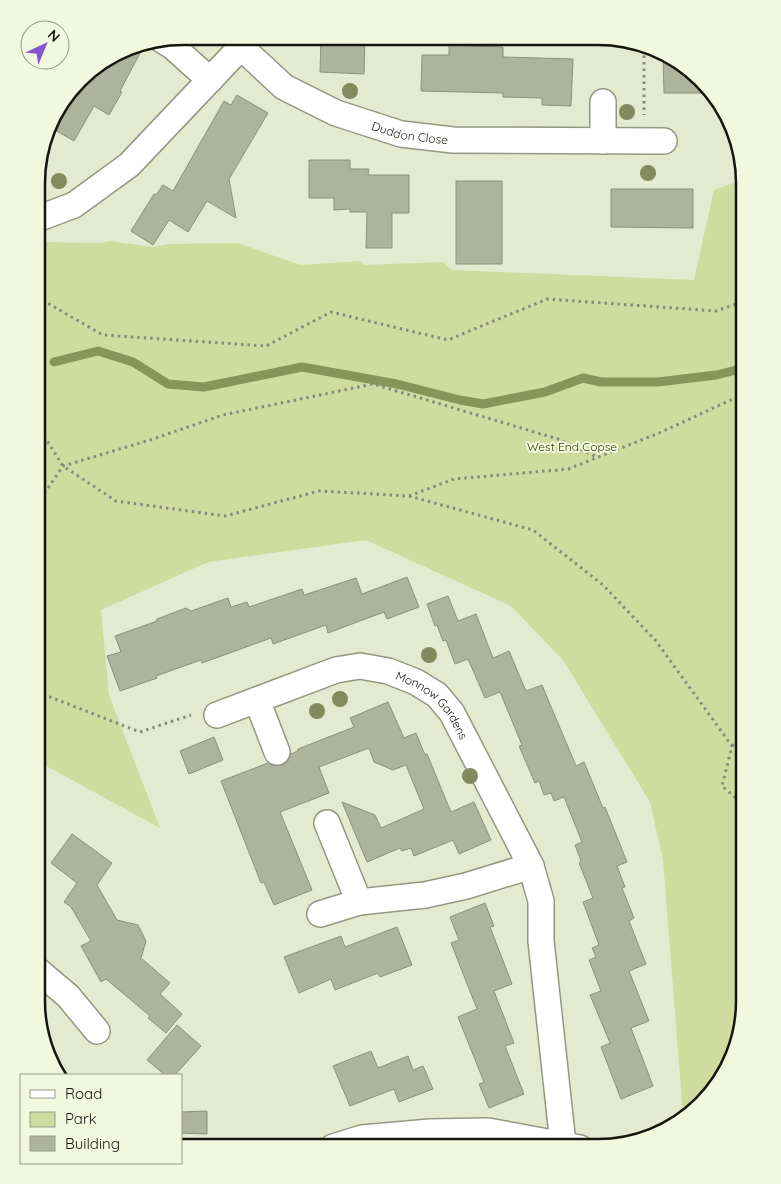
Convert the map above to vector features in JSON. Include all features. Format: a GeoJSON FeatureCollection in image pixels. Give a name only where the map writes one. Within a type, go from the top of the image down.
{"type":"FeatureCollection","features":[{"type":"Feature","properties":{"kind":"street"},"geometry":{"type":"LineString","coordinates":[[171,45],[210,80]]}},
{"type":"Feature","properties":{"kind":"street","name":"Duddon Close"},"geometry":{"type":"LineString","coordinates":[[45,216],[74,205],[129,165],[243,45]]}},
{"type":"Feature","properties":{"kind":"street","name":"Duddon Close"},"geometry":{"type":"LineString","coordinates":[[249,45],[284,87],[336,113],[401,134],[453,140],[654,141]]}},
{"type":"Feature","properties":{"kind":"street"},"geometry":{"type":"LineString","coordinates":[[602,141],[603,102]]}},
{"type":"Feature","properties":{"kind":"street","name":"Monnow Gardens"},"geometry":{"type":"LineString","coordinates":[[217,715],[336,670],[360,666],[388,671],[416,682],[436,695],[452,713],[532,866],[541,901],[540,941],[571,1139]]}},
{"type":"Feature","properties":{"kind":"street"},"geometry":{"type":"LineString","coordinates":[[257,700],[277,752]]}},
{"type":"Feature","properties":{"kind":"street"},"geometry":{"type":"LineString","coordinates":[[327,823],[359,902]]}},
{"type":"Feature","properties":{"kind":"street"},"geometry":{"type":"LineString","coordinates":[[320,914],[359,902],[425,895],[466,886],[532,866]]}},
{"type":"Feature","properties":{"kind":"street"},"geometry":{"type":"LineString","coordinates":[[45,977],[68,996],[97,1031]]}},
{"type":"Feature","properties":{"kind":"street"},"geometry":{"type":"LineString","coordinates":[[359,1139],[440,1131],[488,1131],[533,1139]]}},
{"type":"Feature","properties":{"kind":"path"},"geometry":{"type":"LineString","coordinates":[[645,54],[654,141]]}},
{"type":"Feature","properties":{"kind":"path"},"geometry":{"type":"LineString","coordinates":[[45,302],[103,335],[266,346],[331,312],[448,340],[547,299],[716,311],[736,304]]}},
{"type":"Feature","properties":{"kind":"path"},"geometry":{"type":"LineString","coordinates":[[45,492],[63,466],[223,416],[373,384],[558,439],[597,457]]}},
{"type":"Feature","properties":{"kind":"path"},"geometry":{"type":"LineString","coordinates":[[409,496],[454,479],[568,468],[659,434],[736,399]]}},
{"type":"Feature","properties":{"kind":"path"},"geometry":{"type":"LineString","coordinates":[[45,438],[63,466],[116,501],[225,516],[318,491],[409,496],[533,530],[603,585],[656,641],[732,746]]}},
{"type":"Feature","properties":{"kind":"path"},"geometry":{"type":"LineString","coordinates":[[45,695],[140,732],[211,708],[217,715]]}},
{"type":"Feature","properties":{"kind":"path"},"geometry":{"type":"LineString","coordinates":[[736,741],[732,746],[722,786],[736,798]]}},
{"type":"Feature","properties":{"kind":"green space","name":"West End Copse"},"geometry":{"type":"Polygon","coordinates":[[[736,182],[736,1010],[729,1045],[722,1062],[713,1078],[696,1099],[683,1109],[663,860],[650,802],[563,660],[511,606],[366,540],[208,562],[101,610],[109,695],[160,828],[45,765],[45,242],[101,243],[109,241],[153,247],[170,244],[238,243],[300,265],[361,261],[363,265],[443,262],[452,270],[694,280],[714,190],[736,182]]]}},
{"type":"Feature","properties":{"kind":"building"},"geometry":{"type":"Polygon","coordinates":[[[321,45],[365,45],[364,74],[320,72],[321,45]]]}},
{"type":"Feature","properties":{"kind":"building"},"geometry":{"type":"Polygon","coordinates":[[[449,45],[503,47],[503,57],[573,59],[571,106],[542,105],[542,98],[503,97],[503,93],[421,91],[422,55],[449,55],[449,45]]]}},
{"type":"Feature","properties":{"kind":"building"},"geometry":{"type":"Polygon","coordinates":[[[141,52],[109,115],[94,106],[74,141],[56,130],[79,92],[106,68],[141,52]]]}},
{"type":"Feature","properties":{"kind":"building"},"geometry":{"type":"Polygon","coordinates":[[[663,62],[696,85],[702,93],[664,93],[663,62]]]}},
{"type":"Feature","properties":{"kind":"building"},"geometry":{"type":"Polygon","coordinates":[[[237,95],[268,113],[229,179],[236,218],[207,201],[188,232],[169,220],[153,245],[131,231],[154,194],[156,195],[163,185],[173,191],[224,101],[231,105],[237,95]]]}},
{"type":"Feature","properties":{"kind":"building"},"geometry":{"type":"Polygon","coordinates":[[[309,160],[350,160],[350,169],[369,169],[368,175],[409,175],[409,213],[392,213],[392,248],[366,248],[367,212],[350,212],[350,209],[334,210],[334,198],[309,198],[309,160]]]}},
{"type":"Feature","properties":{"kind":"building"},"geometry":{"type":"Polygon","coordinates":[[[456,181],[502,181],[502,264],[456,264],[456,181]]]}},
{"type":"Feature","properties":{"kind":"building"},"geometry":{"type":"Polygon","coordinates":[[[611,189],[693,189],[693,228],[611,227],[611,189]]]}},
{"type":"Feature","properties":{"kind":"building"},"geometry":{"type":"Polygon","coordinates":[[[407,577],[419,607],[387,619],[384,612],[328,633],[326,625],[273,644],[271,638],[202,663],[201,660],[120,691],[107,656],[121,652],[115,636],[186,608],[191,611],[228,598],[231,607],[247,602],[249,607],[302,589],[304,595],[356,578],[362,594],[407,577]]]}},
{"type":"Feature","properties":{"kind":"building"},"geometry":{"type":"Polygon","coordinates":[[[448,596],[458,621],[476,614],[493,658],[509,651],[526,691],[542,685],[576,766],[584,762],[603,808],[605,807],[627,862],[617,866],[625,887],[622,888],[634,918],[629,921],[646,964],[629,971],[649,1021],[631,1028],[653,1086],[621,1099],[601,1047],[610,1043],[590,995],[601,991],[589,960],[596,957],[592,948],[599,945],[583,902],[593,898],[579,863],[581,861],[575,845],[582,842],[564,797],[554,801],[551,793],[544,795],[539,781],[535,783],[519,746],[522,745],[500,692],[485,698],[468,659],[455,664],[446,640],[443,641],[437,625],[435,626],[427,604],[448,596]]]}},
{"type":"Feature","properties":{"kind":"building"},"geometry":{"type":"Polygon","coordinates":[[[388,702],[404,738],[416,733],[425,755],[427,754],[451,812],[474,802],[491,840],[459,854],[453,840],[414,856],[411,848],[402,851],[400,848],[367,862],[342,802],[375,815],[381,828],[424,809],[406,765],[393,770],[374,762],[369,748],[319,767],[329,793],[280,812],[312,890],[274,905],[264,882],[261,883],[221,781],[268,763],[275,766],[283,765],[288,761],[291,754],[298,751],[298,749],[354,727],[350,718],[388,702]]]}},
{"type":"Feature","properties":{"kind":"building"},"geometry":{"type":"Polygon","coordinates":[[[214,737],[223,760],[189,774],[180,751],[214,737]]]}},
{"type":"Feature","properties":{"kind":"building"},"geometry":{"type":"Polygon","coordinates":[[[72,834],[112,863],[97,885],[117,920],[138,925],[146,941],[141,958],[170,983],[160,994],[182,1014],[166,1033],[148,1018],[150,1016],[106,979],[101,982],[81,946],[91,941],[71,907],[64,902],[77,883],[51,863],[72,834]]]}},
{"type":"Feature","properties":{"kind":"building"},"geometry":{"type":"Polygon","coordinates":[[[485,903],[494,926],[490,927],[512,984],[494,991],[514,1043],[505,1046],[524,1094],[489,1108],[479,1084],[484,1082],[458,1017],[477,1009],[451,943],[459,940],[450,917],[485,903]]]}},
{"type":"Feature","properties":{"kind":"building"},"geometry":{"type":"Polygon","coordinates":[[[397,927],[412,965],[380,977],[378,973],[335,990],[331,979],[299,993],[284,957],[341,936],[345,947],[397,927]]]}},
{"type":"Feature","properties":{"kind":"building"},"geometry":{"type":"Polygon","coordinates":[[[177,1025],[201,1046],[176,1074],[164,1074],[147,1060],[177,1025]]]}},
{"type":"Feature","properties":{"kind":"building"},"geometry":{"type":"Polygon","coordinates":[[[371,1051],[378,1068],[408,1056],[413,1070],[423,1066],[433,1089],[399,1102],[394,1089],[350,1106],[333,1066],[371,1051]]]}},
{"type":"Feature","properties":{"kind":"building"},"geometry":{"type":"Polygon","coordinates":[[[207,1111],[207,1134],[182,1133],[182,1112],[207,1111]]]}},
{"type":"Feature","properties":{"kind":"waterway"},"geometry":{"type":"LineString","coordinates":[[54,362],[98,351],[133,362],[168,384],[204,387],[302,367],[397,384],[483,404],[545,392],[583,378],[601,382],[658,382],[716,375],[736,370]]}}]}
